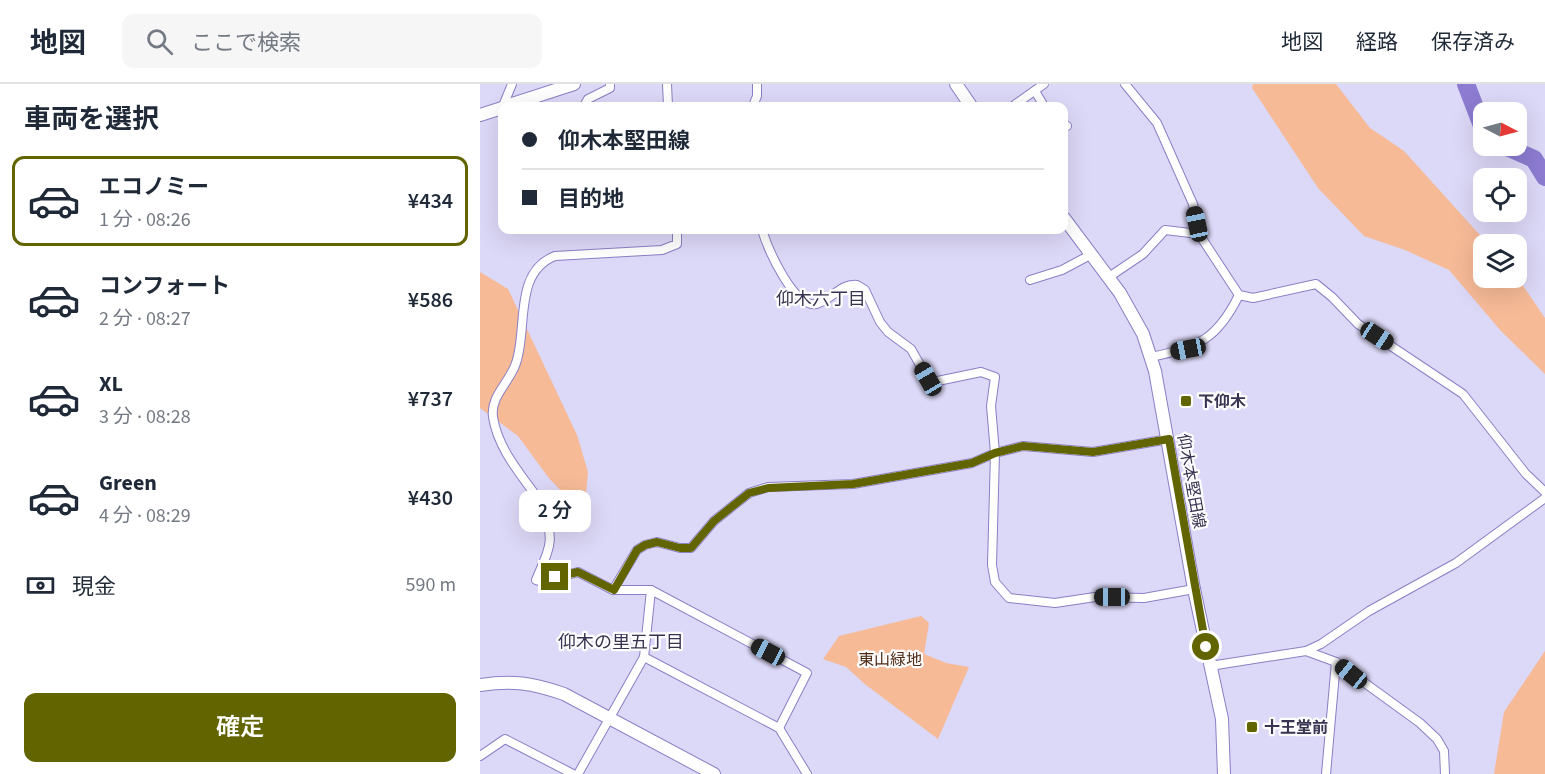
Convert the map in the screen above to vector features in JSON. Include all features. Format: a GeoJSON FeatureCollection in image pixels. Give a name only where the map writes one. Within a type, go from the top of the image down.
{"type":"FeatureCollection","features":[{"type":"Feature","properties":{"kind":"main road"},"geometry":{"type":"LineString","coordinates":[[519,102],[574,84]]}},
{"type":"Feature","properties":{"kind":"main road"},"geometry":{"type":"LineString","coordinates":[[956,84],[967,102]]}},
{"type":"Feature","properties":{"kind":"main road"},"geometry":{"type":"LineString","coordinates":[[480,115],[498,109]]}},
{"type":"Feature","properties":{"kind":"main road","name":"仰木本堅田線"},"geometry":{"type":"LineString","coordinates":[[1068,223],[1109,278],[1143,334],[1151,357],[1169,439],[1194,589],[1222,719],[1224,774]]}},
{"type":"Feature","properties":{"kind":"main road"},"geometry":{"type":"LineString","coordinates":[[480,684],[509,680],[539,685],[610,718],[714,774]]}},
{"type":"Feature","properties":{"kind":"street"},"geometry":{"type":"LineString","coordinates":[[506,102],[512,84]]}},
{"type":"Feature","properties":{"kind":"street"},"geometry":{"type":"LineString","coordinates":[[586,102],[610,88],[610,84]]}},
{"type":"Feature","properties":{"kind":"street"},"geometry":{"type":"LineString","coordinates":[[667,84],[668,102]]}},
{"type":"Feature","properties":{"kind":"street"},"geometry":{"type":"LineString","coordinates":[[755,102],[757,84]]}},
{"type":"Feature","properties":{"kind":"street"},"geometry":{"type":"LineString","coordinates":[[1019,102],[1044,84]]}},
{"type":"Feature","properties":{"kind":"street"},"geometry":{"type":"LineString","coordinates":[[1125,84],[1157,123],[1193,204],[1199,234],[1239,295],[1253,297],[1316,284],[1358,324],[1463,394],[1526,474],[1545,492]]}},
{"type":"Feature","properties":{"kind":"street"},"geometry":{"type":"LineString","coordinates":[[1035,91],[1042,102]]}},
{"type":"Feature","properties":{"kind":"street"},"geometry":{"type":"LineString","coordinates":[[1109,278],[1143,254],[1165,230],[1199,234]]}},
{"type":"Feature","properties":{"kind":"street"},"geometry":{"type":"LineString","coordinates":[[677,234],[677,244],[662,250],[637,253],[612,251],[555,256],[544,260],[531,276],[524,300],[516,364],[492,404],[496,433],[501,445],[542,504],[546,514],[552,541],[537,580],[542,582],[578,572],[614,590],[651,590],[807,673],[779,728]]}},
{"type":"Feature","properties":{"kind":"street"},"geometry":{"type":"LineString","coordinates":[[763,234],[770,253],[798,298],[807,303],[817,304],[842,288],[857,285],[865,290],[880,322],[888,332],[911,349],[928,379],[933,382],[981,372],[995,377],[991,406],[995,453],[992,565],[995,582],[1009,598],[1055,603],[1095,597],[1144,598],[1194,589]]}},
{"type":"Feature","properties":{"kind":"street"},"geometry":{"type":"LineString","coordinates":[[1030,280],[1062,270],[1092,254]]}},
{"type":"Feature","properties":{"kind":"street"},"geometry":{"type":"LineString","coordinates":[[1151,357],[1188,349],[1210,336],[1231,313],[1239,295]]}},
{"type":"Feature","properties":{"kind":"street"},"geometry":{"type":"LineString","coordinates":[[614,590],[637,550],[652,542],[691,548],[714,521],[749,493],[768,488],[864,482],[972,463],[995,453],[1040,446],[1093,452],[1169,439]]}},
{"type":"Feature","properties":{"kind":"street"},"geometry":{"type":"LineString","coordinates":[[1210,666],[1306,651],[1322,644],[1369,611],[1456,563],[1545,498]]}},
{"type":"Feature","properties":{"kind":"street"},"geometry":{"type":"LineString","coordinates":[[480,756],[505,739],[576,774],[644,657],[651,590]]}},
{"type":"Feature","properties":{"kind":"street"},"geometry":{"type":"LineString","coordinates":[[1306,651],[1336,662],[1420,723],[1437,739],[1444,751],[1445,774]]}},
{"type":"Feature","properties":{"kind":"street"},"geometry":{"type":"LineString","coordinates":[[644,657],[779,728],[807,774]]}},
{"type":"Feature","properties":{"kind":"street"},"geometry":{"type":"LineString","coordinates":[[1326,774],[1336,662]]}},
{"type":"Feature","properties":{"kind":"green space"},"geometry":{"type":"Polygon","coordinates":[[[1253,84],[1336,84],[1370,128],[1404,151],[1479,234],[1473,234],[1473,288],[1525,288],[1545,318],[1545,374],[1501,331],[1449,270],[1405,250],[1364,236],[1318,188],[1252,88],[1253,84]]]}},
{"type":"Feature","properties":{"kind":"green space"},"geometry":{"type":"Polygon","coordinates":[[[480,272],[508,289],[577,435],[588,472],[584,515],[548,477],[518,436],[480,408],[480,272]]]}},
{"type":"Feature","properties":{"kind":"green space","name":"東山緑地"},"geometry":{"type":"Polygon","coordinates":[[[921,616],[929,623],[924,654],[946,663],[969,667],[938,739],[866,685],[846,667],[823,659],[839,636],[921,616]]]}},
{"type":"Feature","properties":{"kind":"green space"},"geometry":{"type":"Polygon","coordinates":[[[1545,651],[1545,774],[1494,774],[1504,712],[1545,651]]]}},
{"type":"Feature","properties":{"kind":"waterway"},"geometry":{"type":"LineString","coordinates":[[1466,84],[1473,102]]}},
{"type":"Feature","properties":{"kind":"waterway"},"geometry":{"type":"LineString","coordinates":[[1527,156],[1534,159],[1545,177]]}},
{"type":"Feature","properties":{"kind":"place","name":"下仰木"},"geometry":{"type":"Point","coordinates":[1186,401]}},
{"type":"Feature","properties":{"kind":"place","name":"十王堂前"},"geometry":{"type":"Point","coordinates":[1252,727]}},
{"type":"Feature","properties":{"kind":"district","name":"仰木六丁目"},"geometry":{"type":"Point","coordinates":[821,299]}},
{"type":"Feature","properties":{"kind":"district","name":"仰木の里五丁目"},"geometry":{"type":"Point","coordinates":[621,642]}},
{"type":"Feature","properties":{"kind":"route"},"geometry":{"type":"LineString","coordinates":[[555,577],[578,572],[614,590],[637,550],[652,542],[685,549],[691,548],[714,521],[749,493],[768,488],[783,489],[847,482],[853,484],[926,472],[972,463],[995,453],[1023,446],[1093,452],[1169,439],[1206,647]]}}]}
